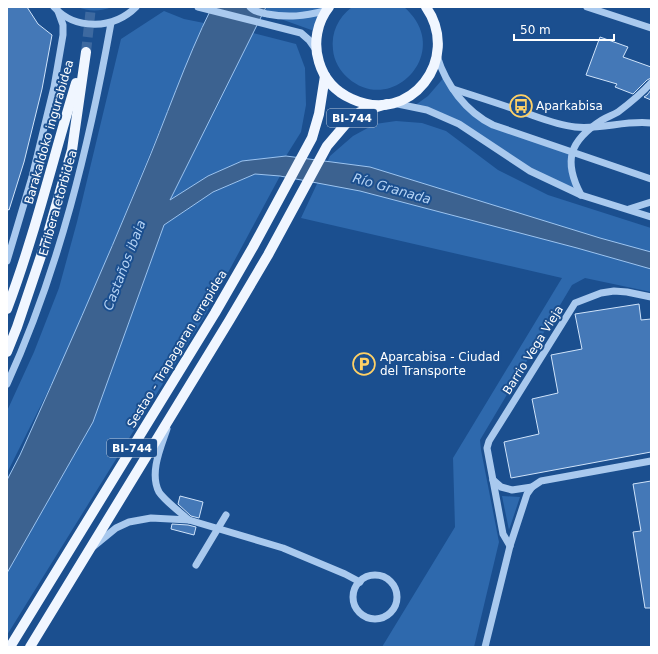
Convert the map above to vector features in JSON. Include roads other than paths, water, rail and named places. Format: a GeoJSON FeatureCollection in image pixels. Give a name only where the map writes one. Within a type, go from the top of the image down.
{"type":"FeatureCollection","features":[{"type":"Feature","properties":{"kind":"main road","name":"BI-744"},"geometry":{"type":"LineString","coordinates":[[30,647],[268,255],[327,146],[350,119],[360,112],[406,98],[426,81],[433,69],[437,56],[438,42],[436,28],[426,7]]}},
{"type":"Feature","properties":{"kind":"main road","name":"BI-744"},"geometry":{"type":"LineString","coordinates":[[327,9],[320,21],[317,32],[316,50],[320,68],[325,76],[334,87],[345,96],[358,102],[372,105],[390,104]]}},
{"type":"Feature","properties":{"kind":"main road","name":"Barakaldoko ingurabidea"},"geometry":{"type":"LineString","coordinates":[[7,309],[38,215],[56,147],[86,52],[72,150],[45,244],[7,352]]}},
{"type":"Feature","properties":{"kind":"main road","name":"Sestao - Trapagaran errepidea"},"geometry":{"type":"LineString","coordinates":[[10,647],[211,320],[253,247],[312,138],[319,114],[325,76]]}},
{"type":"Feature","properties":{"kind":"street"},"geometry":{"type":"LineString","coordinates":[[56,9],[70,19],[83,24],[97,25],[111,22],[128,14],[136,7]]}},
{"type":"Feature","properties":{"kind":"street"},"geometry":{"type":"LineString","coordinates":[[198,7],[300,33],[309,40],[316,50]]}},
{"type":"Feature","properties":{"kind":"street"},"geometry":{"type":"LineString","coordinates":[[250,7],[253,11],[282,17],[307,15],[327,9]]}},
{"type":"Feature","properties":{"kind":"street"},"geometry":{"type":"LineString","coordinates":[[587,7],[651,28]]}},
{"type":"Feature","properties":{"kind":"street"},"geometry":{"type":"LineString","coordinates":[[7,261],[30,184],[54,87],[64,35],[63,24],[56,9]]}},
{"type":"Feature","properties":{"kind":"street","name":"Erribera etorbidea"},"geometry":{"type":"LineString","coordinates":[[7,384],[41,298],[71,202],[85,150],[111,22]]}},
{"type":"Feature","properties":{"kind":"street"},"geometry":{"type":"LineString","coordinates":[[437,56],[441,70],[452,89],[473,112],[482,119],[493,125],[651,179]]}},
{"type":"Feature","properties":{"kind":"street"},"geometry":{"type":"LineString","coordinates":[[581,195],[572,174],[570,165],[572,152],[580,138],[591,128],[618,112],[651,83]]}},
{"type":"Feature","properties":{"kind":"street"},"geometry":{"type":"LineString","coordinates":[[452,89],[483,98],[551,122],[575,127],[591,128],[640,122],[651,124]]}},
{"type":"Feature","properties":{"kind":"street"},"geometry":{"type":"LineString","coordinates":[[390,104],[427,110],[459,124],[530,171],[581,195],[651,216]]}},
{"type":"Feature","properties":{"kind":"street"},"geometry":{"type":"LineString","coordinates":[[627,209],[651,202]]}},
{"type":"Feature","properties":{"kind":"street","name":"Barrio Vega Vieja"},"geometry":{"type":"LineString","coordinates":[[510,546],[504,534],[493,479],[487,448],[489,441],[576,303],[601,293],[614,291],[651,297]]}},
{"type":"Feature","properties":{"kind":"street"},"geometry":{"type":"LineString","coordinates":[[169,420],[157,463],[156,481],[160,493],[189,520]]}},
{"type":"Feature","properties":{"kind":"street"},"geometry":{"type":"LineString","coordinates":[[485,647],[510,546],[527,494],[532,487],[541,481],[651,461]]}},
{"type":"Feature","properties":{"kind":"street"},"geometry":{"type":"LineString","coordinates":[[493,479],[501,487],[512,490],[532,487]]}},
{"type":"Feature","properties":{"kind":"street"},"geometry":{"type":"LineString","coordinates":[[196,565],[226,515]]}},
{"type":"Feature","properties":{"kind":"street"},"geometry":{"type":"LineString","coordinates":[[90,550],[116,528],[129,522],[150,518],[189,520],[282,548],[346,574],[360,582]]}},
{"type":"Feature","properties":{"kind":"street"},"geometry":{"type":"LineString","coordinates":[[372,576],[386,578],[391,583],[395,588],[396,602],[390,613],[384,617],[371,619],[359,612],[355,607],[353,600],[356,587],[360,582],[372,576]]}},
{"type":"Feature","properties":{"kind":"water"},"geometry":{"type":"Polygon","coordinates":[[[212,7],[266,7],[170,200],[208,176],[242,161],[286,156],[370,167],[600,238],[651,252],[651,269],[360,191],[280,176],[255,174],[213,192],[164,225],[93,422],[7,573],[7,480],[20,455],[67,350],[151,154],[184,69],[212,7]]]}},
{"type":"Feature","properties":{"kind":"tunnel"},"geometry":{"type":"LineString","coordinates":[[86,52],[91,7]]}},
{"type":"Feature","properties":{"kind":"place","name":"Aparkabisa"},"geometry":{"type":"Point","coordinates":[521,106]}},
{"type":"Feature","properties":{"kind":"place","name":"Aparcabisa - Ciudad del Transporte"},"geometry":{"type":"Point","coordinates":[364,364]}},
{"type":"Feature","properties":{"kind":"water label","name":"Río Granada"},"geometry":{"type":"Point","coordinates":[392,188]}},
{"type":"Feature","properties":{"kind":"water label","name":"Castaños ibaia"},"geometry":{"type":"Point","coordinates":[124,265]}}]}
